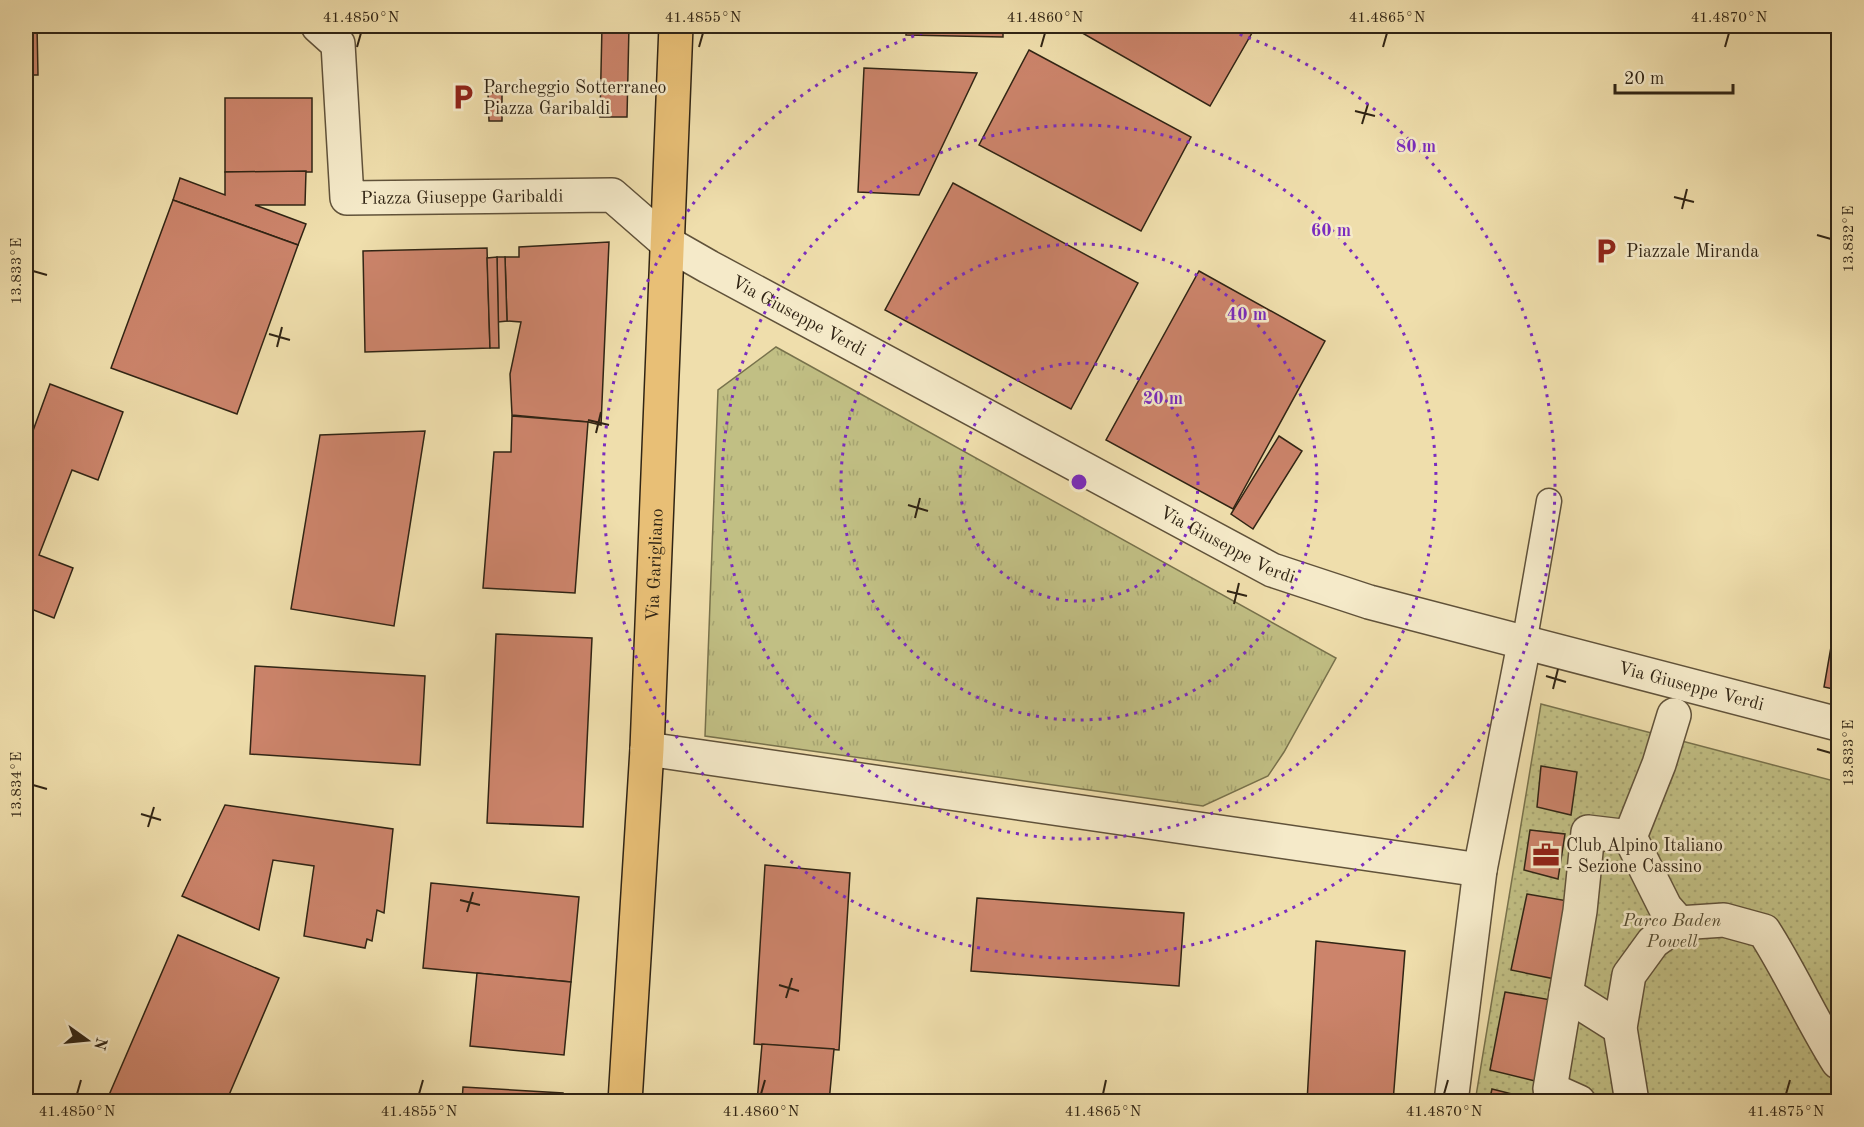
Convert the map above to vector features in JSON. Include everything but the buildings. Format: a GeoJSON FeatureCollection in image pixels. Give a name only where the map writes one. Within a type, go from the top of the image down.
{"type":"FeatureCollection","features":[{"type":"Feature","properties":{"kind":"main road","name":"Via Garigliano"},"geometry":{"type":"LineString","coordinates":[[625,1101],[647,749],[676,26]]}},
{"type":"Feature","properties":{"kind":"street","name":"Piazza Giuseppe Garibaldi"},"geometry":{"type":"LineString","coordinates":[[318,26],[338,44],[347,198],[612,195],[667,243]]}},
{"type":"Feature","properties":{"kind":"street","name":"Via Giuseppe Verdi"},"geometry":{"type":"LineString","coordinates":[[667,243],[1272,570],[1369,602],[1839,724]]}},
{"type":"Feature","properties":{"kind":"street"},"geometry":{"type":"LineString","coordinates":[[1450,1101],[1480,870],[1524,644]]}},
{"type":"Feature","properties":{"kind":"street"},"geometry":{"type":"LineString","coordinates":[[1674,715],[1659,764],[1630,837],[1665,907],[1679,923]]}},
{"type":"Feature","properties":{"kind":"street"},"geometry":{"type":"LineString","coordinates":[[647,749],[1480,870]]}},
{"type":"Feature","properties":{"kind":"street"},"geometry":{"type":"LineString","coordinates":[[1579,1101],[1550,1089],[1580,911],[1588,832],[1630,837]]}},
{"type":"Feature","properties":{"kind":"street"},"geometry":{"type":"LineString","coordinates":[[1632,1101],[1620,1028],[1629,975],[1653,942],[1679,923],[1724,920],[1764,931],[1783,960],[1818,1030],[1839,1062]]}},
{"type":"Feature","properties":{"kind":"street"},"geometry":{"type":"LineString","coordinates":[[1566,994],[1620,1028]]}},
{"type":"Feature","properties":{"kind":"lane"},"geometry":{"type":"LineString","coordinates":[[1524,644],[1549,501]]}},
{"type":"Feature","properties":{"kind":"green space"},"geometry":{"type":"Polygon","coordinates":[[[776,347],[1336,658],[1284,752],[1268,776],[1203,806],[705,736],[718,390],[776,347]]]}},
{"type":"Feature","properties":{"kind":"green space","name":"Parco Baden Powell"},"geometry":{"type":"Polygon","coordinates":[[[1541,704],[1838,782],[1838,1101],[1475,1102],[1541,704]]]}},
{"type":"Feature","properties":{"kind":"place","name":"Parcheggio Sotterraneo Piazza Garibaldi"},"geometry":{"type":"Point","coordinates":[463,97]}},
{"type":"Feature","properties":{"kind":"place","name":"Piazzale Miranda"},"geometry":{"type":"Point","coordinates":[1606,251]}},
{"type":"Feature","properties":{"kind":"place","name":"Club Alpino Italiano - Sezione Cassino"},"geometry":{"type":"Point","coordinates":[1546,855]}}]}
